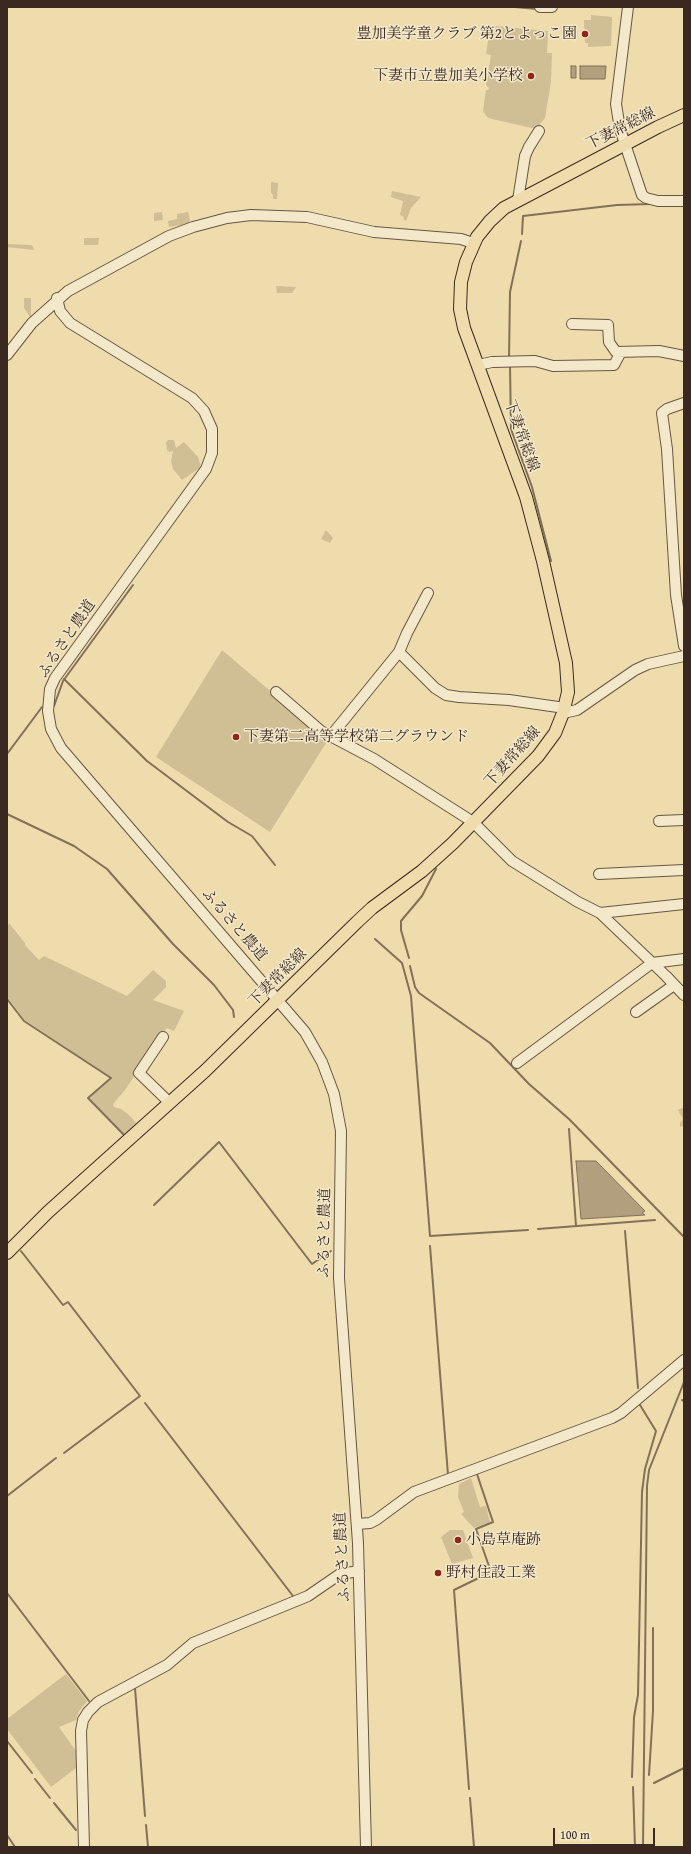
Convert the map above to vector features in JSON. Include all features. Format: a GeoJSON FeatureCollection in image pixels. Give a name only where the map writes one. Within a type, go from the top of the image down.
{"type":"FeatureCollection","features":[{"type":"Feature","properties":{"kind":"main road","name":"下妻常総線"},"geometry":{"type":"LineString","coordinates":[[7,1253],[48,1212],[170,1103],[367,913],[422,871],[453,843],[542,751],[556,732],[564,710],[568,692],[566,663],[535,530],[510,451],[464,328],[460,298],[463,270],[473,243],[490,221],[504,208],[684,115]]}},
{"type":"Feature","properties":{"kind":"street"},"geometry":{"type":"LineString","coordinates":[[540,7],[552,7]]}},
{"type":"Feature","properties":{"kind":"street"},"geometry":{"type":"LineString","coordinates":[[628,7],[616,104],[618,120],[642,195],[646,198],[658,201],[684,201]]}},
{"type":"Feature","properties":{"kind":"street"},"geometry":{"type":"LineString","coordinates":[[518,200],[525,156],[531,142],[539,131]]}},
{"type":"Feature","properties":{"kind":"street"},"geometry":{"type":"LineString","coordinates":[[7,355],[32,323],[57,298],[76,285],[172,235],[193,227],[227,218],[251,215],[308,217],[374,232],[461,239],[473,243]]}},
{"type":"Feature","properties":{"kind":"street","name":"ふるさと農道"},"geometry":{"type":"LineString","coordinates":[[57,298],[61,313],[70,323],[197,402],[204,411],[211,425],[214,442],[212,457],[203,475],[55,678],[50,689],[48,700],[51,729],[61,748],[305,1032],[318,1054],[332,1086],[340,1122],[342,1162],[339,1278],[357,1524],[366,1847]]}},
{"type":"Feature","properties":{"kind":"street"},"geometry":{"type":"LineString","coordinates":[[572,324],[608,325],[611,346],[616,352],[659,351],[684,356]]}},
{"type":"Feature","properties":{"kind":"street"},"geometry":{"type":"LineString","coordinates":[[478,365],[492,362],[535,361],[559,366],[614,365],[621,352]]}},
{"type":"Feature","properties":{"kind":"street"},"geometry":{"type":"LineString","coordinates":[[684,403],[666,409],[662,413],[667,449],[676,595],[684,646]]}},
{"type":"Feature","properties":{"kind":"street"},"geometry":{"type":"LineString","coordinates":[[330,738],[399,652],[407,632],[428,593]]}},
{"type":"Feature","properties":{"kind":"street"},"geometry":{"type":"LineString","coordinates":[[399,652],[434,688],[446,695],[516,701],[564,710],[577,710],[634,670],[648,664],[684,656]]}},
{"type":"Feature","properties":{"kind":"street"},"geometry":{"type":"LineString","coordinates":[[276,692],[330,738],[374,759],[474,822],[512,861],[578,902],[600,913],[684,995]]}},
{"type":"Feature","properties":{"kind":"street"},"geometry":{"type":"LineString","coordinates":[[659,821],[684,820]]}},
{"type":"Feature","properties":{"kind":"street"},"geometry":{"type":"LineString","coordinates":[[599,874],[684,870]]}},
{"type":"Feature","properties":{"kind":"street"},"geometry":{"type":"LineString","coordinates":[[600,913],[684,904]]}},
{"type":"Feature","properties":{"kind":"street"},"geometry":{"type":"LineString","coordinates":[[517,1064],[652,963],[684,959]]}},
{"type":"Feature","properties":{"kind":"street"},"geometry":{"type":"LineString","coordinates":[[636,1012],[674,985]]}},
{"type":"Feature","properties":{"kind":"street"},"geometry":{"type":"LineString","coordinates":[[163,1037],[139,1073],[170,1103]]}},
{"type":"Feature","properties":{"kind":"street"},"geometry":{"type":"LineString","coordinates":[[357,1524],[370,1523],[414,1492],[612,1418],[621,1413],[684,1360]]}},
{"type":"Feature","properties":{"kind":"street"},"geometry":{"type":"LineString","coordinates":[[84,1847],[81,1731],[83,1720],[88,1712],[98,1702],[167,1665],[193,1643],[308,1596],[340,1574],[359,1571]]}},
{"type":"Feature","properties":{"kind":"shaded area"},"geometry":{"type":"Polygon","coordinates":[[[591,15],[612,17],[611,46],[588,47],[588,43],[585,43],[584,20],[591,20],[591,15]]]}},
{"type":"Feature","properties":{"kind":"shaded area"},"geometry":{"type":"Polygon","coordinates":[[[495,26],[548,31],[547,53],[552,53],[551,82],[545,118],[536,129],[488,118],[483,111],[486,90],[489,88],[486,85],[491,55],[486,54],[489,35],[494,36],[495,26]]]}},
{"type":"Feature","properties":{"kind":"shaded area"},"geometry":{"type":"Polygon","coordinates":[[[571,66],[576,66],[576,78],[571,78],[571,66]]]}},
{"type":"Feature","properties":{"kind":"shaded area"},"geometry":{"type":"Polygon","coordinates":[[[580,66],[606,66],[605,79],[580,79],[580,66]]]}},
{"type":"Feature","properties":{"kind":"shaded area"},"geometry":{"type":"Polygon","coordinates":[[[271,182],[278,183],[277,199],[273,199],[273,195],[271,193],[271,182]]]}},
{"type":"Feature","properties":{"kind":"shaded area"},"geometry":{"type":"Polygon","coordinates":[[[392,191],[421,197],[411,208],[406,221],[403,219],[404,217],[400,215],[403,201],[391,197],[392,191]]]}},
{"type":"Feature","properties":{"kind":"shaded area"},"geometry":{"type":"Polygon","coordinates":[[[162,212],[163,220],[154,221],[154,213],[162,212]]]}},
{"type":"Feature","properties":{"kind":"shaded area"},"geometry":{"type":"Polygon","coordinates":[[[188,212],[190,221],[187,224],[169,227],[168,221],[177,219],[177,214],[188,212]]]}},
{"type":"Feature","properties":{"kind":"shaded area"},"geometry":{"type":"Polygon","coordinates":[[[84,238],[99,238],[98,245],[84,245],[84,238]]]}},
{"type":"Feature","properties":{"kind":"shaded area"},"geometry":{"type":"Polygon","coordinates":[[[7,244],[32,245],[34,250],[7,247],[7,244]]]}},
{"type":"Feature","properties":{"kind":"shaded area"},"geometry":{"type":"Polygon","coordinates":[[[276,286],[296,287],[292,293],[277,293],[276,286]]]}},
{"type":"Feature","properties":{"kind":"shaded area"},"geometry":{"type":"Polygon","coordinates":[[[24,298],[31,298],[31,318],[24,308],[24,298]]]}},
{"type":"Feature","properties":{"kind":"shaded area"},"geometry":{"type":"Polygon","coordinates":[[[168,440],[174,440],[176,448],[184,442],[198,457],[201,467],[182,480],[173,469],[171,461],[173,451],[169,452],[167,450],[166,443],[168,440]]]}},
{"type":"Feature","properties":{"kind":"shaded area"},"geometry":{"type":"Polygon","coordinates":[[[326,530],[333,538],[330,543],[321,539],[326,530]]]}},
{"type":"Feature","properties":{"kind":"shaded area","name":"下妻第二高等学校第二グラウンド"},"geometry":{"type":"Polygon","coordinates":[[[222,650],[328,740],[270,832],[156,757],[222,650]]]}},
{"type":"Feature","properties":{"kind":"shaded area"},"geometry":{"type":"Polygon","coordinates":[[[9,923],[25,945],[39,960],[44,956],[127,996],[153,970],[166,981],[166,987],[153,1000],[184,1011],[174,1031],[167,1028],[164,1031],[125,1090],[113,1104],[114,1107],[121,1109],[128,1114],[137,1124],[125,1135],[89,1098],[112,1078],[25,1020],[7,997],[7,928],[9,923]]]}},
{"type":"Feature","properties":{"kind":"shaded area"},"geometry":{"type":"Polygon","coordinates":[[[684,1107],[684,1126],[680,1127],[680,1123],[683,1119],[678,1110],[684,1107]]]}},
{"type":"Feature","properties":{"kind":"shaded area"},"geometry":{"type":"Polygon","coordinates":[[[576,1161],[596,1161],[645,1211],[642,1213],[645,1215],[581,1219],[576,1161]]]}},
{"type":"Feature","properties":{"kind":"shaded area"},"geometry":{"type":"Polygon","coordinates":[[[471,1478],[480,1507],[486,1506],[490,1522],[474,1528],[461,1514],[464,1512],[458,1497],[459,1484],[471,1478]]]}},
{"type":"Feature","properties":{"kind":"shaded area"},"geometry":{"type":"Polygon","coordinates":[[[450,1530],[463,1530],[473,1558],[452,1564],[441,1537],[450,1530]]]}},
{"type":"Feature","properties":{"kind":"shaded area"},"geometry":{"type":"Polygon","coordinates":[[[66,1674],[87,1701],[79,1711],[76,1720],[59,1727],[76,1751],[76,1768],[51,1787],[7,1729],[7,1719],[66,1674]]]}},
{"type":"Feature","properties":{"kind":"waterway"},"geometry":{"type":"LineString","coordinates":[[515,7],[537,9]]}},
{"type":"Feature","properties":{"kind":"waterway"},"geometry":{"type":"LineString","coordinates":[[522,234],[523,216],[617,205],[651,204]]}},
{"type":"Feature","properties":{"kind":"waterway"},"geometry":{"type":"LineString","coordinates":[[509,358],[510,292],[521,241]]}},
{"type":"Feature","properties":{"kind":"waterway"},"geometry":{"type":"LineString","coordinates":[[510,365],[511,429],[532,487],[551,561]]}},
{"type":"Feature","properties":{"kind":"waterway"},"geometry":{"type":"LineString","coordinates":[[54,706],[63,681],[133,585]]}},
{"type":"Feature","properties":{"kind":"waterway"},"geometry":{"type":"LineString","coordinates":[[64,679],[147,761],[228,822],[252,836],[275,865]]}},
{"type":"Feature","properties":{"kind":"waterway"},"geometry":{"type":"LineString","coordinates":[[7,754],[42,707]]}},
{"type":"Feature","properties":{"kind":"waterway"},"geometry":{"type":"LineString","coordinates":[[7,814],[74,846],[107,869],[173,944],[214,985],[233,1010],[234,1017]]}},
{"type":"Feature","properties":{"kind":"waterway"},"geometry":{"type":"LineString","coordinates":[[409,958],[401,930],[401,921],[422,896],[436,869]]}},
{"type":"Feature","properties":{"kind":"waterway"},"geometry":{"type":"LineString","coordinates":[[375,939],[402,963],[411,996],[430,1236],[528,1230]]}},
{"type":"Feature","properties":{"kind":"waterway"},"geometry":{"type":"LineString","coordinates":[[410,966],[415,987],[419,993],[490,1043],[529,1084],[569,1119],[684,1237]]}},
{"type":"Feature","properties":{"kind":"waterway"},"geometry":{"type":"LineString","coordinates":[[7,999],[24,1021],[111,1078],[88,1098],[125,1136]]}},
{"type":"Feature","properties":{"kind":"waterway"},"geometry":{"type":"LineString","coordinates":[[569,1129],[576,1226]]}},
{"type":"Feature","properties":{"kind":"waterway"},"geometry":{"type":"LineString","coordinates":[[154,1205],[219,1142],[312,1264],[331,1251]]}},
{"type":"Feature","properties":{"kind":"waterway"},"geometry":{"type":"LineString","coordinates":[[538,1229],[655,1220]]}},
{"type":"Feature","properties":{"kind":"waterway"},"geometry":{"type":"LineString","coordinates":[[625,1231],[638,1388]]}},
{"type":"Feature","properties":{"kind":"waterway"},"geometry":{"type":"LineString","coordinates":[[430,1246],[448,1475]]}},
{"type":"Feature","properties":{"kind":"waterway"},"geometry":{"type":"LineString","coordinates":[[21,1251],[63,1305],[68,1302],[140,1396],[64,1453]]}},
{"type":"Feature","properties":{"kind":"waterway"},"geometry":{"type":"LineString","coordinates":[[643,1847],[647,1486],[649,1470],[684,1382]]}},
{"type":"Feature","properties":{"kind":"waterway"},"geometry":{"type":"LineString","coordinates":[[145,1403],[293,1596]]}},
{"type":"Feature","properties":{"kind":"waterway"},"geometry":{"type":"LineString","coordinates":[[632,1777],[634,1717],[638,1695],[642,1492],[645,1469],[656,1431],[640,1405]]}},
{"type":"Feature","properties":{"kind":"waterway"},"geometry":{"type":"LineString","coordinates":[[7,1496],[56,1458]]}},
{"type":"Feature","properties":{"kind":"waterway"},"geometry":{"type":"LineString","coordinates":[[469,1789],[454,1590],[491,1572],[476,1529],[493,1522],[477,1474]]}},
{"type":"Feature","properties":{"kind":"waterway"},"geometry":{"type":"LineString","coordinates":[[7,1593],[89,1701]]}},
{"type":"Feature","properties":{"kind":"waterway"},"geometry":{"type":"LineString","coordinates":[[649,1775],[653,1711],[653,1628]]}},
{"type":"Feature","properties":{"kind":"waterway"},"geometry":{"type":"LineString","coordinates":[[135,1688],[145,1816]]}},
{"type":"Feature","properties":{"kind":"waterway"},"geometry":{"type":"LineString","coordinates":[[7,1741],[32,1773]]}},
{"type":"Feature","properties":{"kind":"waterway"},"geometry":{"type":"LineString","coordinates":[[654,1783],[684,1768]]}},
{"type":"Feature","properties":{"kind":"waterway"},"geometry":{"type":"LineString","coordinates":[[35,1779],[50,1798]]}},
{"type":"Feature","properties":{"kind":"waterway"},"geometry":{"type":"LineString","coordinates":[[633,1787],[635,1847]]}},
{"type":"Feature","properties":{"kind":"waterway"},"geometry":{"type":"LineString","coordinates":[[470,1798],[474,1847]]}},
{"type":"Feature","properties":{"kind":"waterway"},"geometry":{"type":"LineString","coordinates":[[54,1803],[76,1830]]}},
{"type":"Feature","properties":{"kind":"waterway"},"geometry":{"type":"LineString","coordinates":[[146,1825],[148,1847]]}},
{"type":"Feature","properties":{"kind":"waterway"},"geometry":{"type":"LineString","coordinates":[[7,1835],[15,1847]]}},
{"type":"Feature","properties":{"kind":"place","name":"豊加美学童クラブ 第2とよっこ園"},"geometry":{"type":"Point","coordinates":[585,34]}},
{"type":"Feature","properties":{"kind":"place","name":"下妻市立豊加美小学校"},"geometry":{"type":"Point","coordinates":[531,76]}},
{"type":"Feature","properties":{"kind":"place","name":"下妻第二高等学校第二グラウンド"},"geometry":{"type":"Point","coordinates":[236,737]}},
{"type":"Feature","properties":{"kind":"place","name":"小島草庵跡"},"geometry":{"type":"Point","coordinates":[458,1540]}},
{"type":"Feature","properties":{"kind":"place","name":"野村住設工業"},"geometry":{"type":"Point","coordinates":[438,1573]}}]}
